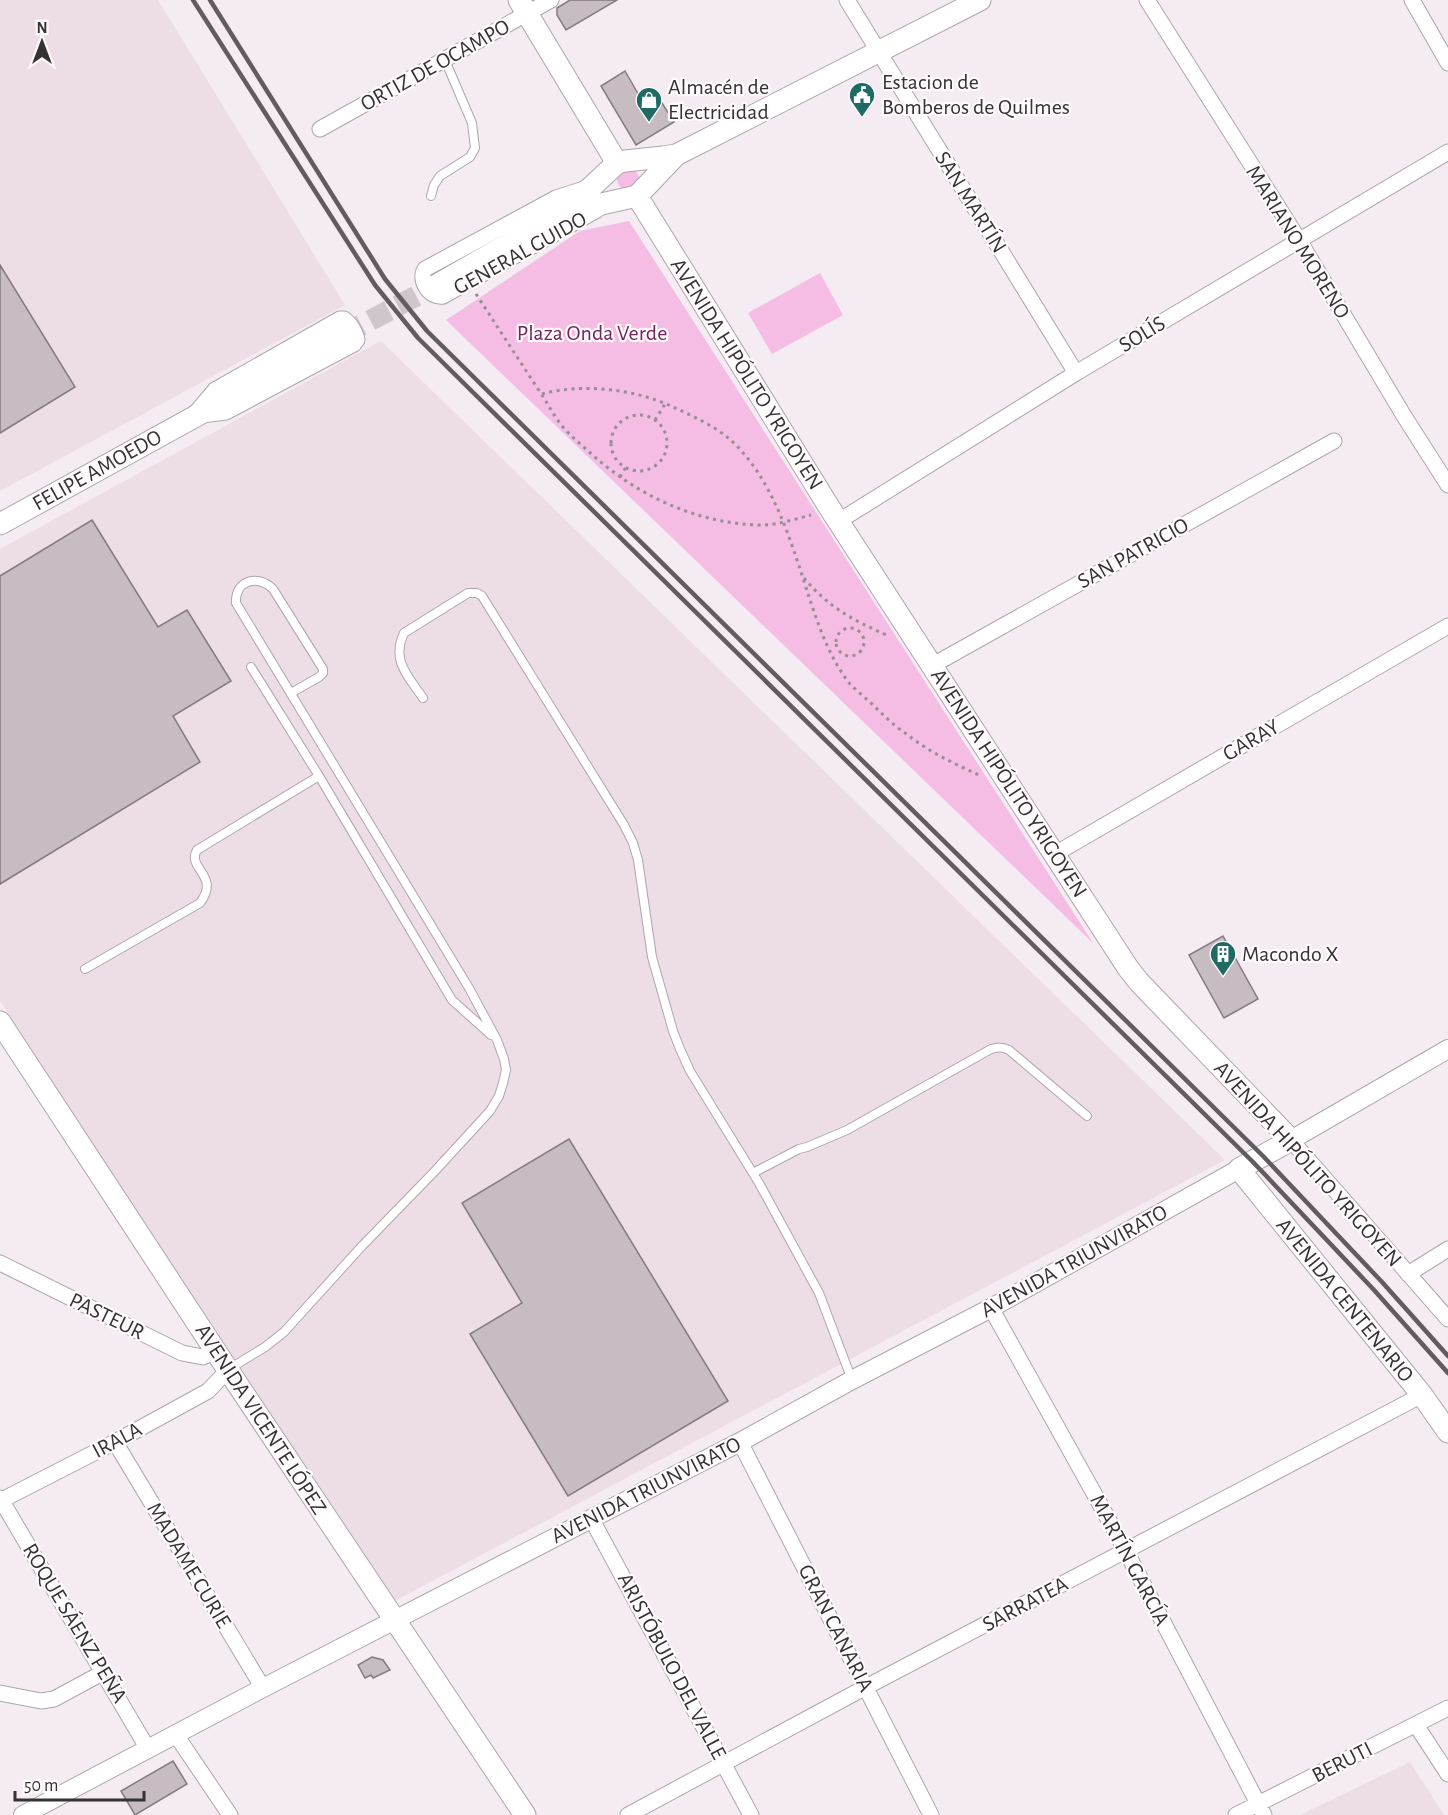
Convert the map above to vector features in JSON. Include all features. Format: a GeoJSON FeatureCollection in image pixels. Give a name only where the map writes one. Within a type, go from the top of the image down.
{"type":"FeatureCollection","features":[{"type":"Feature","properties":{"kind":"main road"},"geometry":{"type":"LineString","coordinates":[[523,6],[617,163],[676,154],[980,0]]}},
{"type":"Feature","properties":{"kind":"main road"},"geometry":{"type":"LineString","coordinates":[[637,196],[676,154]]}},
{"type":"Feature","properties":{"kind":"main road","name":"GENERAL GUIDO"},"geometry":{"type":"LineString","coordinates":[[433,287],[552,219],[617,163]]}},
{"type":"Feature","properties":{"kind":"main road","name":"GENERAL GUIDO"},"geometry":{"type":"LineString","coordinates":[[552,219],[637,196]]}},
{"type":"Feature","properties":{"kind":"main road","name":"AVENIDA HIPÓLITO YRIGOYEN"},"geometry":{"type":"LineString","coordinates":[[637,196],[834,514],[1128,968],[1291,1140]]}},
{"type":"Feature","properties":{"kind":"main road","name":"FELIPE AMOEDO"},"geometry":{"type":"LineString","coordinates":[[0,524],[343,335]]}},
{"type":"Feature","properties":{"kind":"main road","name":"AVENIDA VICENTE LÓPEZ"},"geometry":{"type":"LineString","coordinates":[[0,1022],[394,1621],[525,1815]]}},
{"type":"Feature","properties":{"kind":"main road","name":"AVENIDA TRIUNVIRATO"},"geometry":{"type":"LineString","coordinates":[[1239,1169],[1291,1140]]}},
{"type":"Feature","properties":{"kind":"main road","name":"AVENIDA CENTENARIO"},"geometry":{"type":"LineString","coordinates":[[1239,1169],[1422,1395],[1448,1432]]}},
{"type":"Feature","properties":{"kind":"street","name":"ORTIZ DE OCAMPO"},"geometry":{"type":"LineString","coordinates":[[320,129],[445,60],[523,6],[551,0]]}},
{"type":"Feature","properties":{"kind":"street","name":"SAN MARTÍN"},"geometry":{"type":"LineString","coordinates":[[847,0],[1076,373]]}},
{"type":"Feature","properties":{"kind":"street","name":"MARIANO MORENO"},"geometry":{"type":"LineString","coordinates":[[1147,0],[1299,240],[1448,485]]}},
{"type":"Feature","properties":{"kind":"street"},"geometry":{"type":"LineString","coordinates":[[1412,0],[1448,63]]}},
{"type":"Feature","properties":{"kind":"street","name":"SOLÍS"},"geometry":{"type":"LineString","coordinates":[[834,514],[1448,152]]}},
{"type":"Feature","properties":{"kind":"street","name":"GENERAL GUIDO"},"geometry":{"type":"LineString","coordinates":[[593,186],[556,198],[425,268],[422,279],[430,294],[443,296],[607,203]]}},
{"type":"Feature","properties":{"kind":"street","name":"FELIPE AMOEDO"},"geometry":{"type":"LineString","coordinates":[[340,319],[347,321],[356,336],[357,340],[354,344],[226,412],[193,416],[215,390],[340,319]]}},
{"type":"Feature","properties":{"kind":"street","name":"SAN PATRICIO"},"geometry":{"type":"LineString","coordinates":[[933,665],[1334,441]]}},
{"type":"Feature","properties":{"kind":"street","name":"GARAY"},"geometry":{"type":"LineString","coordinates":[[1055,854],[1448,626]]}},
{"type":"Feature","properties":{"kind":"street"},"geometry":{"type":"LineString","coordinates":[[1291,1140],[1448,1049]]}},
{"type":"Feature","properties":{"kind":"street","name":"AVENIDA HIPÓLITO YRIGOYEN"},"geometry":{"type":"LineString","coordinates":[[1291,1140],[1448,1318]]}},
{"type":"Feature","properties":{"kind":"street","name":"AVENIDA TRIUNVIRATO"},"geometry":{"type":"LineString","coordinates":[[27,1814],[263,1688],[740,1442],[852,1380],[991,1308],[1239,1169]]}},
{"type":"Feature","properties":{"kind":"street"},"geometry":{"type":"LineString","coordinates":[[1408,1274],[1448,1249]]}},
{"type":"Feature","properties":{"kind":"street","name":"PASTEUR"},"geometry":{"type":"LineString","coordinates":[[0,1263],[182,1353],[203,1357],[216,1351]]}},
{"type":"Feature","properties":{"kind":"street","name":"MARTÍN GARCÍA"},"geometry":{"type":"LineString","coordinates":[[991,1308],[1126,1551],[1261,1809]]}},
{"type":"Feature","properties":{"kind":"street","name":"IRALA"},"geometry":{"type":"LineString","coordinates":[[0,1500],[115,1442],[207,1391],[228,1370]]}},
{"type":"Feature","properties":{"kind":"street","name":"SARRATEA"},"geometry":{"type":"LineString","coordinates":[[628,1815],[866,1687],[1422,1395]]}},
{"type":"Feature","properties":{"kind":"street","name":"MADAME CURIE"},"geometry":{"type":"LineString","coordinates":[[115,1442],[263,1688]]}},
{"type":"Feature","properties":{"kind":"street","name":"GRAN CANARIA"},"geometry":{"type":"LineString","coordinates":[[740,1442],[931,1815]]}},
{"type":"Feature","properties":{"kind":"street","name":"ROQUE SÁENZ PEÑA"},"geometry":{"type":"LineString","coordinates":[[0,1500],[148,1749]]}},
{"type":"Feature","properties":{"kind":"street","name":"ARISTÓBULO DEL VALLE"},"geometry":{"type":"LineString","coordinates":[[591,1518],[751,1815]]}},
{"type":"Feature","properties":{"kind":"street"},"geometry":{"type":"LineString","coordinates":[[0,1693],[41,1701],[54,1699],[104,1672]]}},
{"type":"Feature","properties":{"kind":"street","name":"BERUTI"},"geometry":{"type":"LineString","coordinates":[[1236,1815],[1261,1809],[1448,1708]]}},
{"type":"Feature","properties":{"kind":"street"},"geometry":{"type":"LineString","coordinates":[[1416,1725],[1448,1774]]}},
{"type":"Feature","properties":{"kind":"street"},"geometry":{"type":"LineString","coordinates":[[176,1735],[230,1815]]}},
{"type":"Feature","properties":{"kind":"lane"},"geometry":{"type":"LineString","coordinates":[[431,196],[440,176],[470,157],[475,148],[472,123],[445,60]]}},
{"type":"Feature","properties":{"kind":"lane"},"geometry":{"type":"LineString","coordinates":[[228,1370],[284,1332],[362,1245],[434,1172],[490,1111],[499,1096],[506,1070],[497,1040],[469,988],[236,603],[238,591],[244,584],[253,580],[261,581],[273,589],[323,669],[319,677],[291,693]]}},
{"type":"Feature","properties":{"kind":"lane"},"geometry":{"type":"LineString","coordinates":[[423,698],[400,663],[401,639],[404,633],[468,593],[477,593],[482,596],[633,843],[642,881],[652,957],[673,1031],[690,1071],[753,1173],[819,1293],[852,1380]]}},
{"type":"Feature","properties":{"kind":"lane"},"geometry":{"type":"LineString","coordinates":[[251,667],[319,776],[452,1000],[497,1040]]}},
{"type":"Feature","properties":{"kind":"lane"},"geometry":{"type":"LineString","coordinates":[[85,969],[200,903],[206,896],[208,886],[194,860],[197,849],[319,776]]}},
{"type":"Feature","properties":{"kind":"lane"},"geometry":{"type":"LineString","coordinates":[[753,1173],[799,1149],[847,1130],[991,1049],[1001,1047],[1009,1050],[1087,1116]]}},
{"type":"Feature","properties":{"kind":"path"},"geometry":{"type":"LineString","coordinates":[[468,283],[542,394],[553,415],[597,459],[636,488],[670,506],[704,516],[763,525],[811,515],[834,514]]}},
{"type":"Feature","properties":{"kind":"path"},"geometry":{"type":"LineString","coordinates":[[542,394],[576,389],[637,393],[665,404],[727,437],[748,459],[775,503],[794,546],[817,620],[832,654],[850,684],[908,736],[937,754],[1013,790]]}},
{"type":"Feature","properties":{"kind":"path"},"geometry":{"type":"LineString","coordinates":[[656,420],[665,404]]}},
{"type":"Feature","properties":{"kind":"path"},"geometry":{"type":"LineString","coordinates":[[640,415],[656,420],[667,436],[668,445],[661,461],[655,467],[646,470],[638,471],[626,467],[615,456],[612,447],[615,428],[630,416],[640,415]]}},
{"type":"Feature","properties":{"kind":"path"},"geometry":{"type":"LineString","coordinates":[[620,477],[626,467]]}},
{"type":"Feature","properties":{"kind":"path"},"geometry":{"type":"LineString","coordinates":[[803,577],[813,590],[838,611],[892,637],[918,641]]}},
{"type":"Feature","properties":{"kind":"path"},"geometry":{"type":"LineString","coordinates":[[860,632],[866,626]]}},
{"type":"Feature","properties":{"kind":"path"},"geometry":{"type":"LineString","coordinates":[[848,628],[860,632],[864,641],[859,653],[850,656],[839,650],[836,641],[840,633],[848,628]]}},
{"type":"Feature","properties":{"kind":"path"},"geometry":{"type":"LineString","coordinates":[[832,654],[839,650]]}},
{"type":"Feature","properties":{"kind":"shaded area"},"geometry":{"type":"Polygon","coordinates":[[[0,0],[158,0],[345,305],[0,491],[0,0]]]}},
{"type":"Feature","properties":{"kind":"shaded area"},"geometry":{"type":"Polygon","coordinates":[[[381,341],[1225,1160],[391,1603],[0,1001],[0,549],[381,341]]]}},
{"type":"Feature","properties":{"kind":"shaded area"},"geometry":{"type":"Polygon","coordinates":[[[1410,1762],[1444,1815],[1300,1815],[1410,1762]]]}},
{"type":"Feature","properties":{"kind":"green space"},"geometry":{"type":"Polygon","coordinates":[[[628,168],[636,171],[639,179],[636,187],[628,190],[620,187],[617,179],[620,171],[628,168]]]}},
{"type":"Feature","properties":{"kind":"green space","name":"Plaza Onda Verde"},"geometry":{"type":"Polygon","coordinates":[[[629,221],[1093,943],[446,320],[580,231],[629,221]]]}},
{"type":"Feature","properties":{"kind":"green space"},"geometry":{"type":"Polygon","coordinates":[[[820,273],[843,315],[772,354],[748,313],[820,273]]]}},
{"type":"Feature","properties":{"kind":"building"},"geometry":{"type":"Polygon","coordinates":[[[570,0],[617,0],[566,30],[557,15],[557,8],[570,0]]]}},
{"type":"Feature","properties":{"kind":"building"},"geometry":{"type":"Polygon","coordinates":[[[625,71],[648,111],[662,103],[674,122],[636,145],[601,86],[625,71]]]}},
{"type":"Feature","properties":{"kind":"building"},"geometry":{"type":"Polygon","coordinates":[[[0,265],[75,387],[0,433],[0,265]]]}},
{"type":"Feature","properties":{"kind":"building"},"geometry":{"type":"Polygon","coordinates":[[[92,520],[158,627],[187,610],[231,681],[173,716],[200,762],[0,884],[0,576],[92,520]]]}},
{"type":"Feature","properties":{"kind":"building","name":"Macondo X"},"geometry":{"type":"Polygon","coordinates":[[[1223,936],[1258,999],[1224,1018],[1189,955],[1223,936]]]}},
{"type":"Feature","properties":{"kind":"building"},"geometry":{"type":"Polygon","coordinates":[[[569,1139],[728,1401],[568,1496],[470,1334],[522,1303],[462,1203],[569,1139]]]}},
{"type":"Feature","properties":{"kind":"building"},"geometry":{"type":"Polygon","coordinates":[[[372,1657],[383,1660],[390,1670],[373,1678],[371,1675],[365,1678],[358,1665],[372,1657]]]}},
{"type":"Feature","properties":{"kind":"building"},"geometry":{"type":"Polygon","coordinates":[[[173,1761],[187,1784],[135,1815],[121,1791],[173,1761]]]}},
{"type":"Feature","properties":{"kind":"tunnel"},"geometry":{"type":"LineString","coordinates":[[343,335],[433,287]]}},
{"type":"Feature","properties":{"kind":"railway"},"geometry":{"type":"LineString","coordinates":[[193,0],[375,285],[418,338],[1253,1162],[1374,1290],[1448,1373]]}},
{"type":"Feature","properties":{"kind":"railway"},"geometry":{"type":"LineString","coordinates":[[210,0],[385,279],[427,331],[1263,1156],[1448,1356]]}},
{"type":"Feature","properties":{"kind":"place","name":"Estacion de Bomberos de Quilmes"},"geometry":{"type":"Point","coordinates":[862,118]}},
{"type":"Feature","properties":{"kind":"place","name":"Almacén de Electricidad"},"geometry":{"type":"Point","coordinates":[649,123]}},
{"type":"Feature","properties":{"kind":"place","name":"Macondo X"},"geometry":{"type":"Point","coordinates":[1223,977]}}]}
